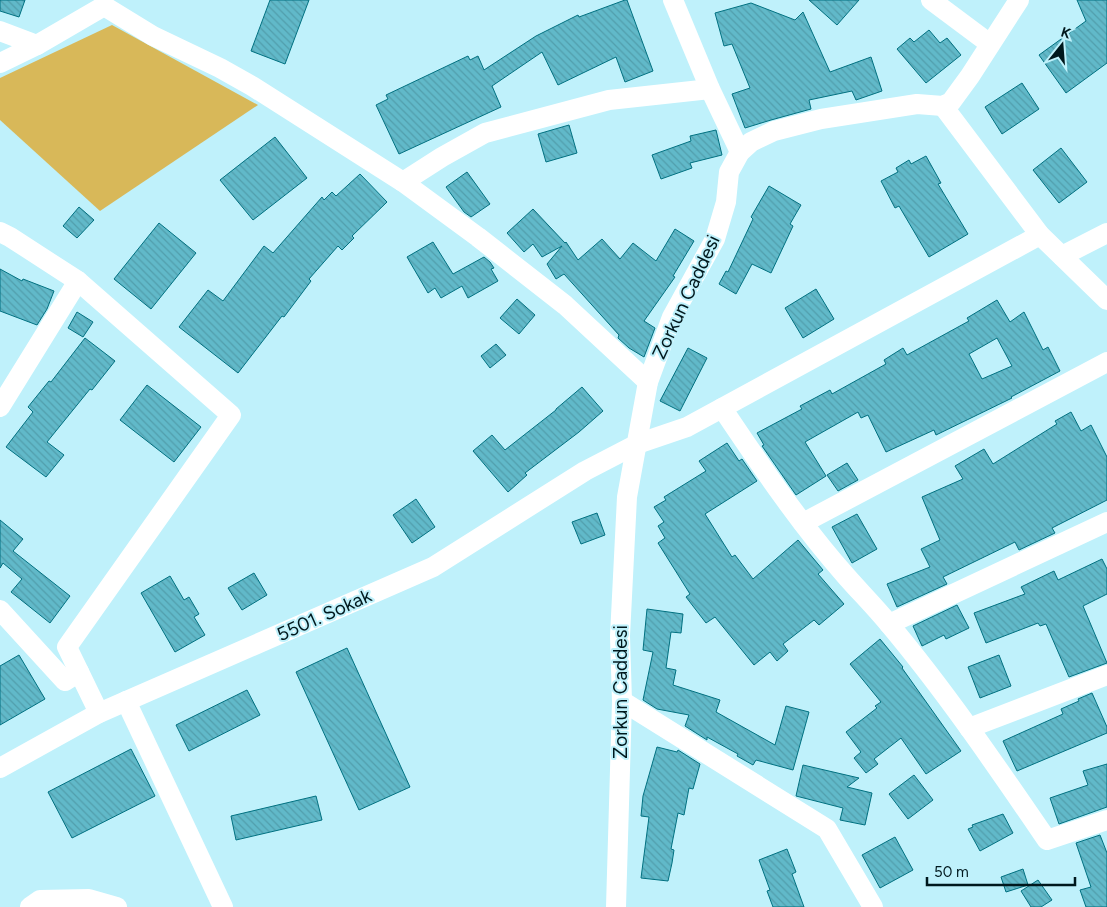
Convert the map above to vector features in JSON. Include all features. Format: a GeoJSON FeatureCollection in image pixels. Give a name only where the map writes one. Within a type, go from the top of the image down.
{"type":"FeatureCollection","features":[{"type":"Feature","properties":{"kind":"street"},"geometry":{"type":"LineString","coordinates":[[673,0],[710,89],[740,152]]}},
{"type":"Feature","properties":{"kind":"street"},"geometry":{"type":"LineString","coordinates":[[931,0],[990,44]]}},
{"type":"Feature","properties":{"kind":"street"},"geometry":{"type":"LineString","coordinates":[[1019,0],[966,83],[951,102],[943,106],[1040,235],[1107,300]]}},
{"type":"Feature","properties":{"kind":"street"},"geometry":{"type":"LineString","coordinates":[[0,63],[37,45],[105,3],[153,36],[220,68],[252,86],[402,182],[478,237],[565,305],[648,382]]}},
{"type":"Feature","properties":{"kind":"street"},"geometry":{"type":"LineString","coordinates":[[0,31],[37,45]]}},
{"type":"Feature","properties":{"kind":"street"},"geometry":{"type":"LineString","coordinates":[[402,182],[442,157],[485,134],[609,100],[710,89]]}},
{"type":"Feature","properties":{"kind":"street","name":"Zorkun Caddesi"},"geometry":{"type":"LineString","coordinates":[[616,907],[622,701],[620,636],[627,497],[648,382],[672,317],[715,239],[726,202],[729,172],[740,152],[751,142],[774,131],[821,119],[917,104],[943,106]]}},
{"type":"Feature","properties":{"kind":"street"},"geometry":{"type":"LineString","coordinates":[[0,232],[78,281],[231,415],[67,647],[99,712]]}},
{"type":"Feature","properties":{"kind":"street"},"geometry":{"type":"LineString","coordinates":[[1062,256],[1107,233]]}},
{"type":"Feature","properties":{"kind":"street","name":"5501. Sokak"},"geometry":{"type":"LineString","coordinates":[[0,768],[99,712],[433,568],[585,472],[637,444],[687,427],[1040,235]]}},
{"type":"Feature","properties":{"kind":"street"},"geometry":{"type":"LineString","coordinates":[[0,407],[78,281]]}},
{"type":"Feature","properties":{"kind":"street"},"geometry":{"type":"LineString","coordinates":[[804,523],[1107,362]]}},
{"type":"Feature","properties":{"kind":"street"},"geometry":{"type":"LineString","coordinates":[[722,408],[761,466],[804,523],[845,575],[889,624],[969,728],[1047,840],[1107,820]]}},
{"type":"Feature","properties":{"kind":"street"},"geometry":{"type":"LineString","coordinates":[[889,624],[1107,522]]}},
{"type":"Feature","properties":{"kind":"street"},"geometry":{"type":"LineString","coordinates":[[0,610],[65,681],[79,672]]}},
{"type":"Feature","properties":{"kind":"street"},"geometry":{"type":"LineString","coordinates":[[969,728],[1107,675]]}},
{"type":"Feature","properties":{"kind":"street"},"geometry":{"type":"LineString","coordinates":[[126,701],[223,907]]}},
{"type":"Feature","properties":{"kind":"street"},"geometry":{"type":"LineString","coordinates":[[622,701],[827,829],[873,907]]}},
{"type":"Feature","properties":{"kind":"street"},"geometry":{"type":"LineString","coordinates":[[30,907],[40,900],[89,899],[117,907]]}},
{"type":"Feature","properties":{"kind":"shaded area"},"geometry":{"type":"Polygon","coordinates":[[[112,25],[258,105],[100,211],[0,120],[0,78],[112,25]]]}},
{"type":"Feature","properties":{"kind":"building"},"geometry":{"type":"Polygon","coordinates":[[[0,0],[25,0],[19,17],[0,11],[0,0]]]}},
{"type":"Feature","properties":{"kind":"building"},"geometry":{"type":"Polygon","coordinates":[[[270,0],[309,0],[285,64],[251,51],[270,0]]]}},
{"type":"Feature","properties":{"kind":"building"},"geometry":{"type":"Polygon","coordinates":[[[627,0],[653,71],[625,82],[616,57],[558,85],[542,52],[492,86],[501,107],[399,154],[376,105],[388,99],[386,95],[468,56],[470,60],[478,56],[484,70],[536,36],[578,15],[579,17],[627,0]]]}},
{"type":"Feature","properties":{"kind":"building"},"geometry":{"type":"Polygon","coordinates":[[[809,0],[859,0],[837,25],[809,0]]]}},
{"type":"Feature","properties":{"kind":"building"},"geometry":{"type":"Polygon","coordinates":[[[1077,0],[1107,0],[1107,63],[1066,93],[1039,55],[1086,21],[1077,0]]]}},
{"type":"Feature","properties":{"kind":"building"},"geometry":{"type":"Polygon","coordinates":[[[751,3],[795,20],[803,12],[830,72],[871,57],[882,91],[856,100],[852,91],[809,100],[811,109],[745,128],[732,94],[750,88],[732,44],[724,46],[715,13],[751,3]]]}},
{"type":"Feature","properties":{"kind":"building"},"geometry":{"type":"Polygon","coordinates":[[[929,30],[940,43],[947,38],[961,55],[926,83],[897,49],[910,38],[914,42],[929,30]]]}},
{"type":"Feature","properties":{"kind":"building"},"geometry":{"type":"Polygon","coordinates":[[[1022,83],[1039,109],[1002,134],[985,107],[1022,83]]]}},
{"type":"Feature","properties":{"kind":"building"},"geometry":{"type":"Polygon","coordinates":[[[569,125],[577,153],[546,162],[538,134],[569,125]]]}},
{"type":"Feature","properties":{"kind":"building"},"geometry":{"type":"Polygon","coordinates":[[[716,130],[722,155],[690,163],[692,168],[661,179],[652,155],[691,141],[690,136],[716,130]]]}},
{"type":"Feature","properties":{"kind":"building"},"geometry":{"type":"Polygon","coordinates":[[[275,137],[307,178],[253,220],[220,180],[275,137]]]}},
{"type":"Feature","properties":{"kind":"building"},"geometry":{"type":"Polygon","coordinates":[[[1061,148],[1087,182],[1059,203],[1033,170],[1061,148]]]}},
{"type":"Feature","properties":{"kind":"building"},"geometry":{"type":"Polygon","coordinates":[[[926,156],[941,183],[938,184],[968,234],[929,257],[899,206],[895,208],[881,181],[898,172],[896,168],[909,160],[911,164],[926,156]]]}},
{"type":"Feature","properties":{"kind":"building"},"geometry":{"type":"Polygon","coordinates":[[[467,172],[490,204],[471,217],[464,212],[446,187],[467,172]]]}},
{"type":"Feature","properties":{"kind":"building"},"geometry":{"type":"Polygon","coordinates":[[[360,174],[387,202],[352,236],[354,238],[342,250],[338,246],[309,279],[311,281],[284,317],[282,316],[238,373],[179,327],[208,290],[223,301],[264,246],[273,253],[322,197],[324,200],[332,192],[336,196],[360,174]]]}},
{"type":"Feature","properties":{"kind":"building"},"geometry":{"type":"Polygon","coordinates":[[[769,186],[801,205],[790,224],[793,226],[771,273],[752,264],[736,294],[719,284],[726,271],[728,272],[753,219],[751,217],[769,186]]]}},
{"type":"Feature","properties":{"kind":"building"},"geometry":{"type":"Polygon","coordinates":[[[79,207],[94,220],[77,238],[63,226],[79,207]]]}},
{"type":"Feature","properties":{"kind":"building"},"geometry":{"type":"Polygon","coordinates":[[[533,209],[566,242],[578,260],[602,239],[620,259],[633,243],[656,261],[675,229],[694,241],[673,276],[675,277],[644,321],[655,328],[644,357],[629,348],[618,338],[619,335],[564,274],[556,279],[547,264],[562,246],[542,257],[533,244],[524,252],[507,233],[533,209]]]}},
{"type":"Feature","properties":{"kind":"building"},"geometry":{"type":"Polygon","coordinates":[[[159,223],[196,253],[151,309],[114,279],[159,223]]]}},
{"type":"Feature","properties":{"kind":"building"},"geometry":{"type":"Polygon","coordinates":[[[433,242],[453,274],[484,257],[494,268],[491,269],[498,281],[468,298],[462,286],[441,298],[435,288],[428,293],[407,257],[433,242]]]}},
{"type":"Feature","properties":{"kind":"building"},"geometry":{"type":"Polygon","coordinates":[[[0,269],[22,281],[23,279],[54,291],[47,309],[37,325],[0,311],[0,269]]]}},
{"type":"Feature","properties":{"kind":"building"},"geometry":{"type":"Polygon","coordinates":[[[816,289],[834,319],[803,338],[785,308],[816,289]]]}},
{"type":"Feature","properties":{"kind":"building"},"geometry":{"type":"Polygon","coordinates":[[[517,299],[535,315],[519,334],[500,318],[517,299]]]}},
{"type":"Feature","properties":{"kind":"building"},"geometry":{"type":"Polygon","coordinates":[[[997,300],[1010,322],[1024,312],[1043,350],[1048,347],[1060,371],[1012,398],[936,435],[934,430],[886,452],[868,415],[861,418],[858,412],[805,442],[826,476],[796,495],[762,446],[764,445],[757,433],[802,409],[800,406],[830,390],[832,394],[886,364],[884,360],[903,348],[907,355],[969,321],[967,318],[997,300]],[[997,338],[969,354],[982,379],[1012,366],[997,338]]]}},
{"type":"Feature","properties":{"kind":"building"},"geometry":{"type":"Polygon","coordinates":[[[77,312],[93,322],[83,337],[68,328],[77,312]]]}},
{"type":"Feature","properties":{"kind":"building"},"geometry":{"type":"Polygon","coordinates":[[[85,338],[115,361],[47,442],[64,455],[46,477],[6,447],[33,412],[28,407],[49,381],[51,382],[85,338]]]}},
{"type":"Feature","properties":{"kind":"building"},"geometry":{"type":"Polygon","coordinates":[[[496,344],[506,355],[490,368],[481,356],[496,344]]]}},
{"type":"Feature","properties":{"kind":"building"},"geometry":{"type":"Polygon","coordinates":[[[688,348],[707,358],[680,411],[660,401],[688,348]]]}},
{"type":"Feature","properties":{"kind":"building"},"geometry":{"type":"Polygon","coordinates":[[[147,385],[201,427],[174,462],[120,420],[147,385]]]}},
{"type":"Feature","properties":{"kind":"building"},"geometry":{"type":"Polygon","coordinates":[[[582,387],[603,411],[579,432],[525,473],[527,475],[508,492],[473,451],[492,435],[505,450],[582,387]]]}},
{"type":"Feature","properties":{"kind":"building"},"geometry":{"type":"Polygon","coordinates":[[[1071,412],[1081,431],[1091,425],[1107,457],[1107,500],[1052,528],[1055,533],[1019,550],[1015,542],[943,577],[947,584],[897,607],[887,584],[930,567],[921,549],[940,540],[922,497],[963,479],[955,466],[984,449],[993,464],[1057,424],[1055,421],[1071,412]]]}},
{"type":"Feature","properties":{"kind":"building"},"geometry":{"type":"Polygon","coordinates":[[[727,443],[739,461],[742,459],[757,481],[705,514],[732,557],[735,555],[753,579],[798,540],[823,570],[818,574],[844,604],[819,625],[814,620],[783,644],[788,651],[777,661],[770,652],[754,665],[715,617],[706,623],[686,597],[690,594],[658,543],[665,538],[658,526],[664,522],[654,507],[666,500],[664,497],[706,471],[699,461],[727,443]]]}},
{"type":"Feature","properties":{"kind":"building"},"geometry":{"type":"Polygon","coordinates":[[[847,463],[858,480],[838,491],[827,475],[847,463]]]}},
{"type":"Feature","properties":{"kind":"building"},"geometry":{"type":"Polygon","coordinates":[[[416,499],[435,527],[412,543],[393,515],[416,499]]]}},
{"type":"Feature","properties":{"kind":"building"},"geometry":{"type":"Polygon","coordinates":[[[597,513],[605,535],[581,544],[572,522],[597,513]]]}},
{"type":"Feature","properties":{"kind":"building"},"geometry":{"type":"Polygon","coordinates":[[[857,514],[877,549],[852,563],[832,527],[857,514]]]}},
{"type":"Feature","properties":{"kind":"building"},"geometry":{"type":"Polygon","coordinates":[[[0,520],[23,539],[13,551],[70,596],[50,623],[11,592],[22,579],[3,563],[0,568],[0,520]]]}},
{"type":"Feature","properties":{"kind":"building"},"geometry":{"type":"Polygon","coordinates":[[[1102,559],[1107,569],[1107,594],[1083,606],[1107,663],[1069,677],[1046,624],[1040,626],[1038,623],[986,643],[974,613],[1025,594],[1021,587],[1054,571],[1058,580],[1102,559]]]}},
{"type":"Feature","properties":{"kind":"building"},"geometry":{"type":"Polygon","coordinates":[[[254,573],[267,595],[242,610],[228,588],[254,573]]]}},
{"type":"Feature","properties":{"kind":"building"},"geometry":{"type":"Polygon","coordinates":[[[170,576],[184,600],[189,597],[199,614],[194,617],[205,635],[175,652],[141,593],[170,576]]]}},
{"type":"Feature","properties":{"kind":"building"},"geometry":{"type":"Polygon","coordinates":[[[957,605],[969,628],[946,639],[944,635],[922,646],[913,626],[957,605]]]}},
{"type":"Feature","properties":{"kind":"building"},"geometry":{"type":"Polygon","coordinates":[[[647,609],[683,614],[681,633],[671,632],[666,668],[676,670],[673,685],[720,700],[716,712],[775,745],[786,706],[809,712],[793,770],[756,760],[753,765],[737,756],[738,754],[707,737],[707,740],[685,726],[689,715],[657,709],[643,700],[653,652],[643,650],[647,609]]]}},
{"type":"Feature","properties":{"kind":"building"},"geometry":{"type":"Polygon","coordinates":[[[880,639],[903,667],[961,751],[926,774],[901,738],[874,759],[878,764],[866,773],[854,758],[861,752],[846,732],[877,708],[875,706],[881,702],[850,664],[880,639]]]}},
{"type":"Feature","properties":{"kind":"building"},"geometry":{"type":"Polygon","coordinates":[[[347,648],[410,787],[359,810],[296,672],[347,648]]]}},
{"type":"Feature","properties":{"kind":"building"},"geometry":{"type":"Polygon","coordinates":[[[19,655],[45,699],[0,725],[0,666],[19,655]]]}},
{"type":"Feature","properties":{"kind":"building"},"geometry":{"type":"Polygon","coordinates":[[[999,655],[1011,686],[980,698],[968,667],[999,655]]]}},
{"type":"Feature","properties":{"kind":"building"},"geometry":{"type":"Polygon","coordinates":[[[247,690],[260,715],[189,751],[176,725],[247,690]]]}},
{"type":"Feature","properties":{"kind":"building"},"geometry":{"type":"Polygon","coordinates":[[[1092,693],[1107,727],[1107,733],[1017,771],[1003,741],[1063,714],[1061,709],[1092,693]]]}},
{"type":"Feature","properties":{"kind":"building"},"geometry":{"type":"Polygon","coordinates":[[[657,747],[677,752],[678,750],[700,764],[693,789],[689,788],[684,815],[678,813],[671,849],[674,850],[668,881],[641,878],[649,817],[641,816],[643,796],[657,747]]]}},
{"type":"Feature","properties":{"kind":"building"},"geometry":{"type":"Polygon","coordinates":[[[131,749],[155,796],[72,838],[48,792],[131,749]]]}},
{"type":"Feature","properties":{"kind":"building"},"geometry":{"type":"Polygon","coordinates":[[[1107,764],[1107,807],[1059,824],[1050,798],[1088,785],[1083,771],[1107,764]]]}},
{"type":"Feature","properties":{"kind":"building"},"geometry":{"type":"Polygon","coordinates":[[[803,765],[859,778],[847,787],[872,793],[865,825],[840,820],[843,808],[796,796],[803,765]]]}},
{"type":"Feature","properties":{"kind":"building"},"geometry":{"type":"Polygon","coordinates":[[[914,775],[933,800],[908,819],[889,794],[914,775]]]}},
{"type":"Feature","properties":{"kind":"building"},"geometry":{"type":"Polygon","coordinates":[[[316,796],[322,820],[236,840],[231,816],[316,796]]]}},
{"type":"Feature","properties":{"kind":"building"},"geometry":{"type":"Polygon","coordinates":[[[1003,814],[1013,833],[980,851],[968,829],[973,827],[972,825],[1003,814]]]}},
{"type":"Feature","properties":{"kind":"building"},"geometry":{"type":"Polygon","coordinates":[[[1100,835],[1107,853],[1107,907],[1086,907],[1080,890],[1091,887],[1076,843],[1100,835]]]}},
{"type":"Feature","properties":{"kind":"building"},"geometry":{"type":"Polygon","coordinates":[[[895,837],[913,870],[880,888],[862,855],[895,837]]]}},
{"type":"Feature","properties":{"kind":"building"},"geometry":{"type":"Polygon","coordinates":[[[787,849],[796,872],[792,874],[804,907],[773,907],[767,891],[770,890],[759,860],[787,849]]]}},
{"type":"Feature","properties":{"kind":"building"},"geometry":{"type":"Polygon","coordinates":[[[1023,869],[1028,885],[1006,892],[1001,877],[1023,869]]]}},
{"type":"Feature","properties":{"kind":"building"},"geometry":{"type":"Polygon","coordinates":[[[1038,880],[1052,900],[1041,907],[1031,907],[1021,891],[1038,880]]]}}]}
